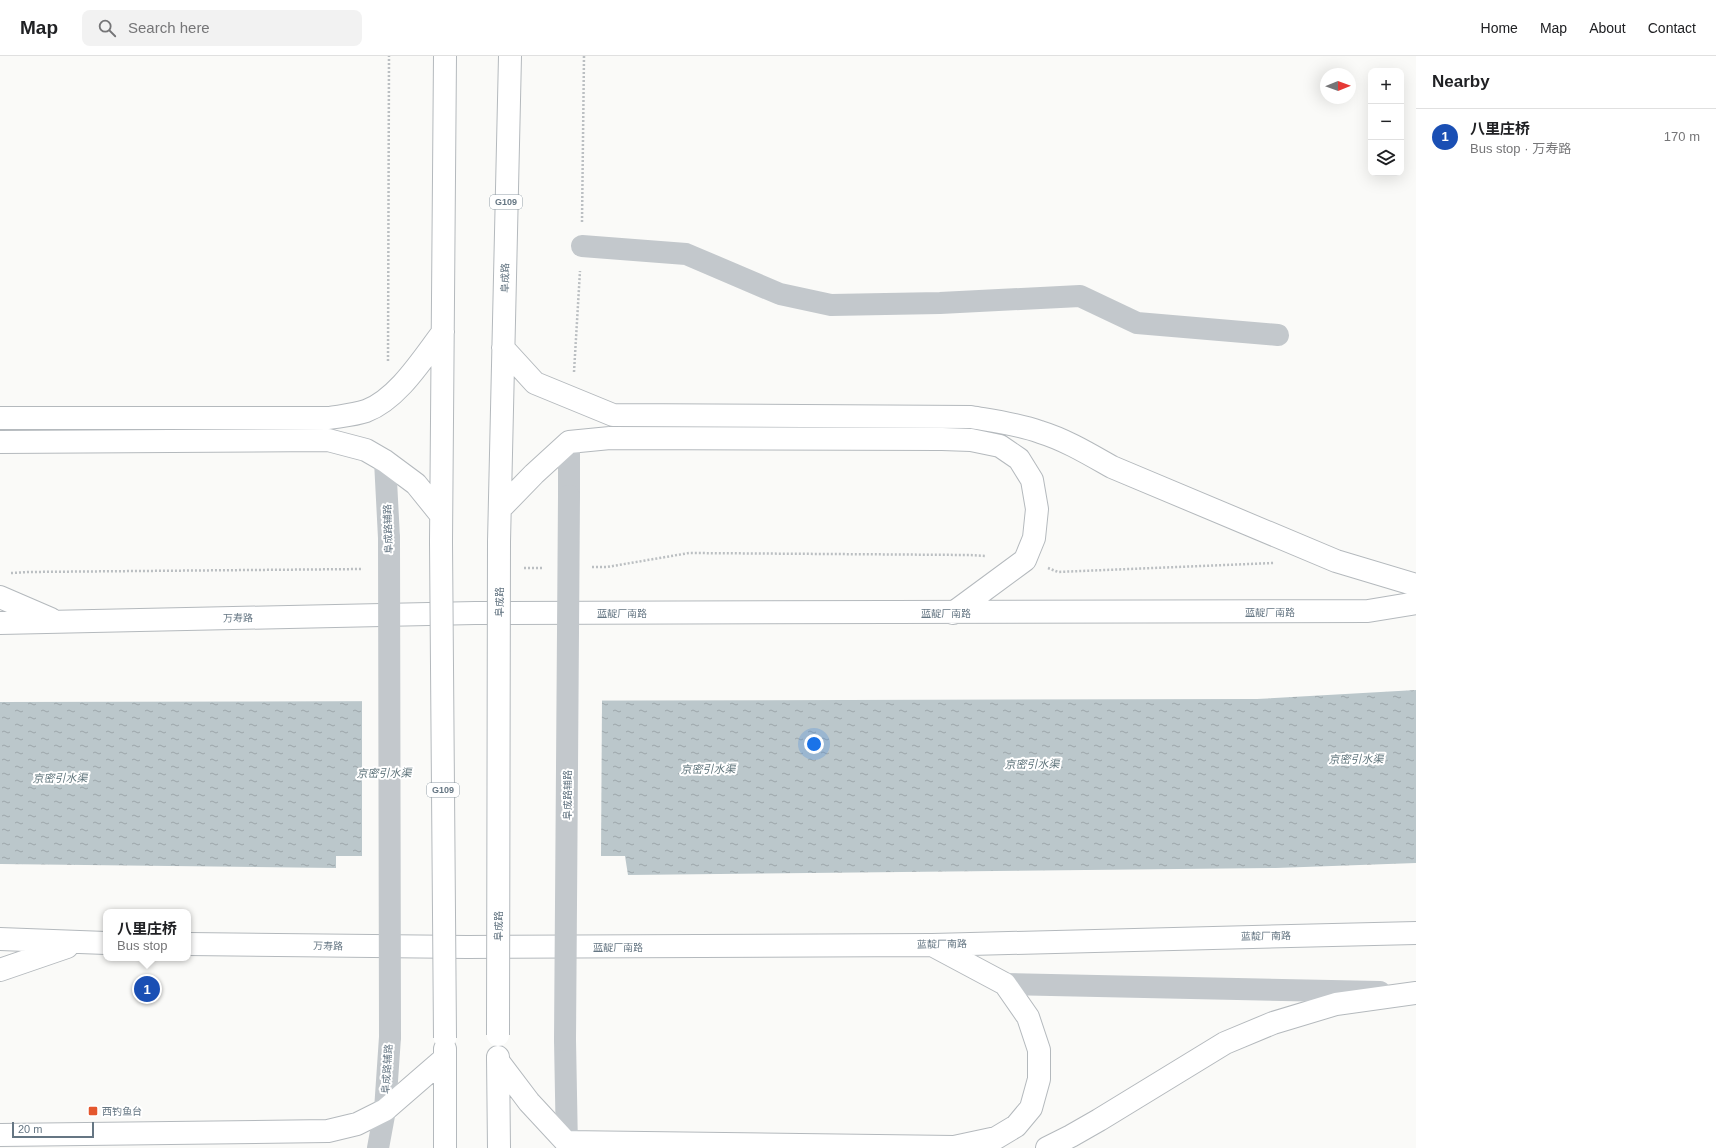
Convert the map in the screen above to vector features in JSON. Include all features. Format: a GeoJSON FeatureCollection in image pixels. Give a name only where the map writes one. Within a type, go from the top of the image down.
{"type":"FeatureCollection","features":[{"type":"Feature","properties":{"kind":"highway","name":"G109"},"geometry":{"type":"LineString","coordinates":[[445,56],[441,515],[445,1148]]}},
{"type":"Feature","properties":{"kind":"highway","name":"阜成路"},"geometry":{"type":"LineString","coordinates":[[498,1148],[499,542],[510,56]]}},
{"type":"Feature","properties":{"kind":"highway"},"geometry":{"type":"LineString","coordinates":[[0,418],[329,418],[366,411],[388,399],[412,373],[443,332]]}},
{"type":"Feature","properties":{"kind":"highway"},"geometry":{"type":"LineString","coordinates":[[503,348],[535,383],[613,415],[971,417],[1006,423],[1040,432],[1078,447],[1112,467],[1336,561],[1416,585]]}},
{"type":"Feature","properties":{"kind":"highway"},"geometry":{"type":"LineString","coordinates":[[500,509],[534,474],[569,442],[610,438],[942,439],[971,440],[1000,446],[1019,459],[1032,480],[1037,509],[1034,538],[1025,560],[953,614]]}},
{"type":"Feature","properties":{"kind":"highway"},"geometry":{"type":"LineString","coordinates":[[0,442],[328,440],[366,450],[385,461],[416,484],[441,515]]}},
{"type":"Feature","properties":{"kind":"highway"},"geometry":{"type":"LineString","coordinates":[[0,597],[57,622]]}},
{"type":"Feature","properties":{"kind":"highway","name":"蓝靛厂南路"},"geometry":{"type":"LineString","coordinates":[[475,613],[953,614],[1368,612],[1416,603]]}},
{"type":"Feature","properties":{"kind":"highway","name":"万寿路"},"geometry":{"type":"LineString","coordinates":[[0,623],[475,613]]}},
{"type":"Feature","properties":{"kind":"highway","name":"蓝靛厂南路"},"geometry":{"type":"LineString","coordinates":[[468,947],[932,945],[1416,933]]}},
{"type":"Feature","properties":{"kind":"highway"},"geometry":{"type":"LineString","coordinates":[[0,939],[103,943]]}},
{"type":"Feature","properties":{"kind":"highway"},"geometry":{"type":"LineString","coordinates":[[0,970],[77,943]]}},
{"type":"Feature","properties":{"kind":"highway","name":"万寿路"},"geometry":{"type":"LineString","coordinates":[[191,944],[468,947]]}},
{"type":"Feature","properties":{"kind":"highway"},"geometry":{"type":"LineString","coordinates":[[498,1060],[529,1102],[566,1145],[954,1147],[996,1138],[1016,1126],[1032,1108],[1039,1079],[1039,1050],[1028,1017],[1005,984],[932,945]]}},
{"type":"Feature","properties":{"kind":"highway"},"geometry":{"type":"LineString","coordinates":[[1047,1148],[1072,1136],[1225,1043],[1273,1022],[1336,1004],[1416,992]]}},
{"type":"Feature","properties":{"kind":"highway"},"geometry":{"type":"LineString","coordinates":[[0,1135],[328,1131],[357,1124],[384,1110],[445,1048]]}},
{"type":"Feature","properties":{"kind":"street"},"geometry":{"type":"LineString","coordinates":[[582,246],[686,254],[780,294],[831,305],[940,303],[1080,296],[1137,323],[1278,336]]}},
{"type":"Feature","properties":{"kind":"street","name":"阜成路辅路"},"geometry":{"type":"LineString","coordinates":[[566,1145],[565,1040],[569,442]]}},
{"type":"Feature","properties":{"kind":"street","name":"阜成路辅路"},"geometry":{"type":"LineString","coordinates":[[378,1148],[384,1110],[390,1037],[389,538],[385,461]]}},
{"type":"Feature","properties":{"kind":"street"},"geometry":{"type":"LineString","coordinates":[[1005,984],[1416,992]]}},
{"type":"Feature","properties":{"kind":"path"},"geometry":{"type":"LineString","coordinates":[[388,399],[389,56]]}},
{"type":"Feature","properties":{"kind":"path"},"geometry":{"type":"LineString","coordinates":[[591,567],[607,567],[689,553],[969,555],[1025,560],[1058,572],[1280,563]]}},
{"type":"Feature","properties":{"kind":"path"},"geometry":{"type":"LineString","coordinates":[[520,568],[544,568]]}},
{"type":"Feature","properties":{"kind":"path"},"geometry":{"type":"LineString","coordinates":[[7,574],[37,572],[370,569]]}},
{"type":"Feature","properties":{"kind":"water","name":"京密引水渠"},"geometry":{"type":"Polygon","coordinates":[[[1416,690],[1416,863],[1276,868],[628,875],[625,856],[336,856],[336,868],[0,864],[0,702],[1257,699],[1416,690]]]}},
{"type":"Feature","properties":{"kind":"pier"},"geometry":{"type":"Polygon","coordinates":[[[362,699],[602,699],[601,858],[362,858],[362,699]]]}},
{"type":"Feature","properties":{"kind":"place","name":"八里庄桥"},"geometry":{"type":"Point","coordinates":[147,989]}},
{"type":"Feature","properties":{"kind":"place","name":"西钓鱼台"},"geometry":{"type":"Point","coordinates":[93,1111]}}]}
